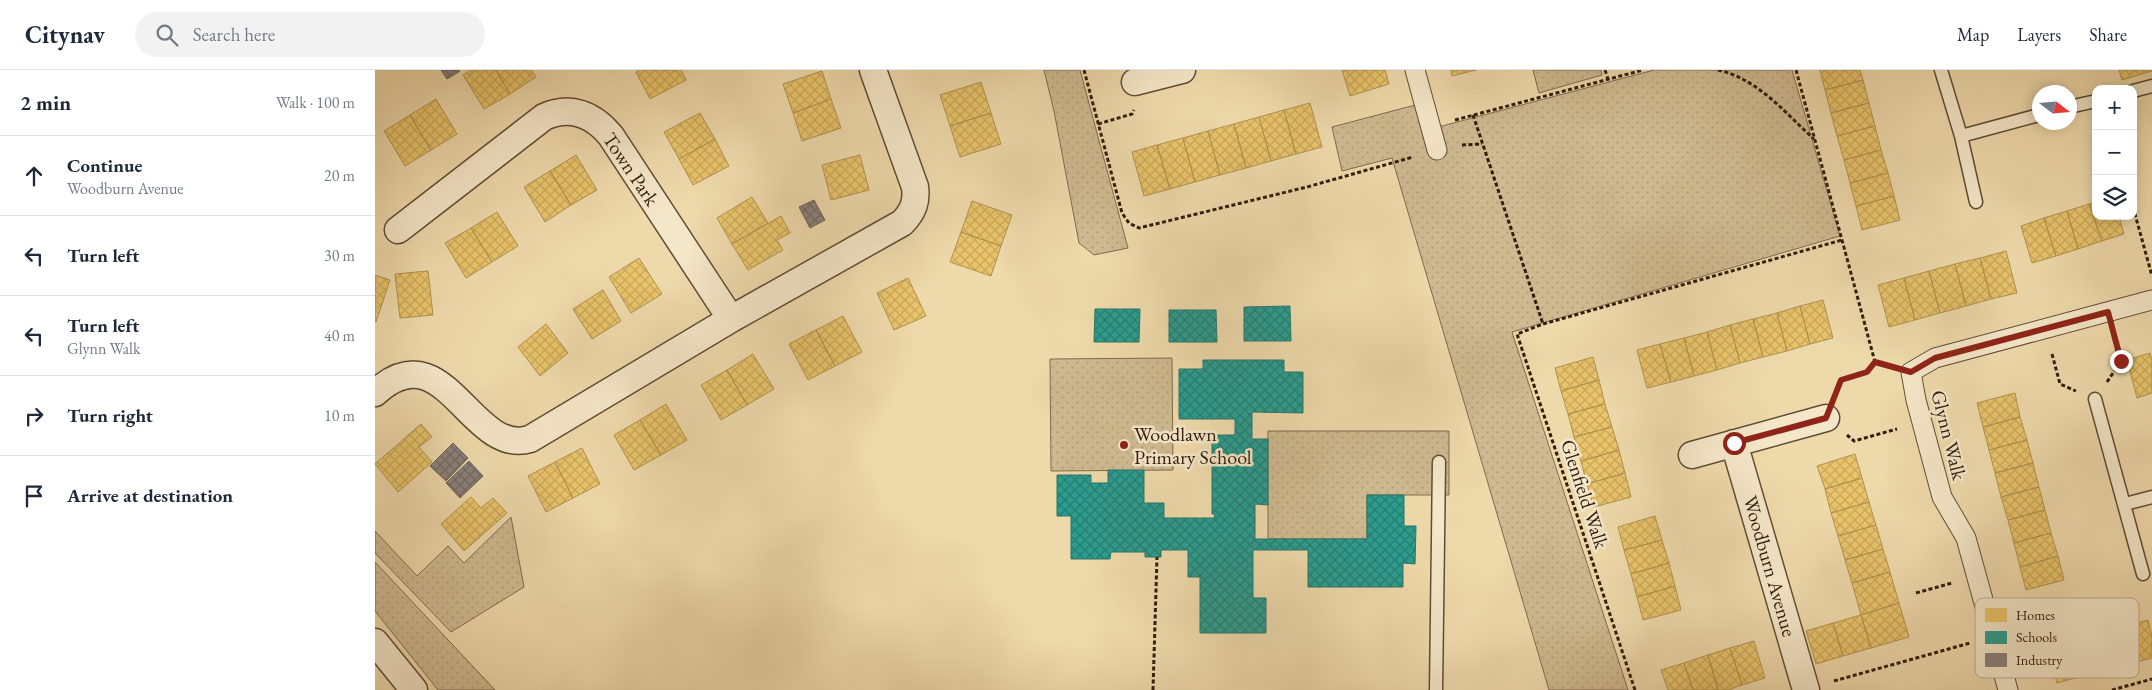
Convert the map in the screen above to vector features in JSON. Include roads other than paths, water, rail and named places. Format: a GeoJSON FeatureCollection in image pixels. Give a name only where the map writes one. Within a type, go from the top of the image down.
{"type":"FeatureCollection","features":[{"type":"Feature","properties":{"kind":"street"},"geometry":{"type":"LineString","coordinates":[[375,393],[389,381],[400,376],[413,375],[429,378],[447,389],[498,435],[511,441],[525,441],[731,318],[902,223],[914,207],[915,187],[873,70]]}},
{"type":"Feature","properties":{"kind":"street"},"geometry":{"type":"LineString","coordinates":[[1135,82],[1182,70]]}},
{"type":"Feature","properties":{"kind":"street"},"geometry":{"type":"LineString","coordinates":[[1415,70],[1437,150]]}},
{"type":"Feature","properties":{"kind":"street","name":"Town Park"},"geometry":{"type":"LineString","coordinates":[[398,230],[544,117],[557,112],[576,112],[594,120],[611,136],[731,318]]}},
{"type":"Feature","properties":{"kind":"street","name":"Glynn Walk"},"geometry":{"type":"LineString","coordinates":[[1983,598],[1966,538],[1942,498],[1922,423],[1911,372],[1935,358],[2152,300]]}},
{"type":"Feature","properties":{"kind":"street"},"geometry":{"type":"LineString","coordinates":[[1691,454],[1826,418]]}},
{"type":"Feature","properties":{"kind":"street","name":"Woodburn Avenue"},"geometry":{"type":"LineString","coordinates":[[1734,443],[1806,690]]}},
{"type":"Feature","properties":{"kind":"street"},"geometry":{"type":"LineString","coordinates":[[375,642],[414,690]]}},
{"type":"Feature","properties":{"kind":"lane"},"geometry":{"type":"LineString","coordinates":[[1941,70],[1961,136],[1976,202]]}},
{"type":"Feature","properties":{"kind":"lane"},"geometry":{"type":"LineString","coordinates":[[2137,90],[2152,86]]}},
{"type":"Feature","properties":{"kind":"lane"},"geometry":{"type":"LineString","coordinates":[[2077,105],[2092,101]]}},
{"type":"Feature","properties":{"kind":"lane"},"geometry":{"type":"LineString","coordinates":[[1961,136],[2032,117]]}},
{"type":"Feature","properties":{"kind":"lane"},"geometry":{"type":"LineString","coordinates":[[2095,399],[2143,574]]}},
{"type":"Feature","properties":{"kind":"lane"},"geometry":{"type":"LineString","coordinates":[[1436,690],[1439,462]]}},
{"type":"Feature","properties":{"kind":"lane"},"geometry":{"type":"LineString","coordinates":[[2125,504],[2152,497]]}},
{"type":"Feature","properties":{"kind":"place","name":"Woodlawn Primary School"},"geometry":{"type":"Point","coordinates":[1124,445]}}]}
